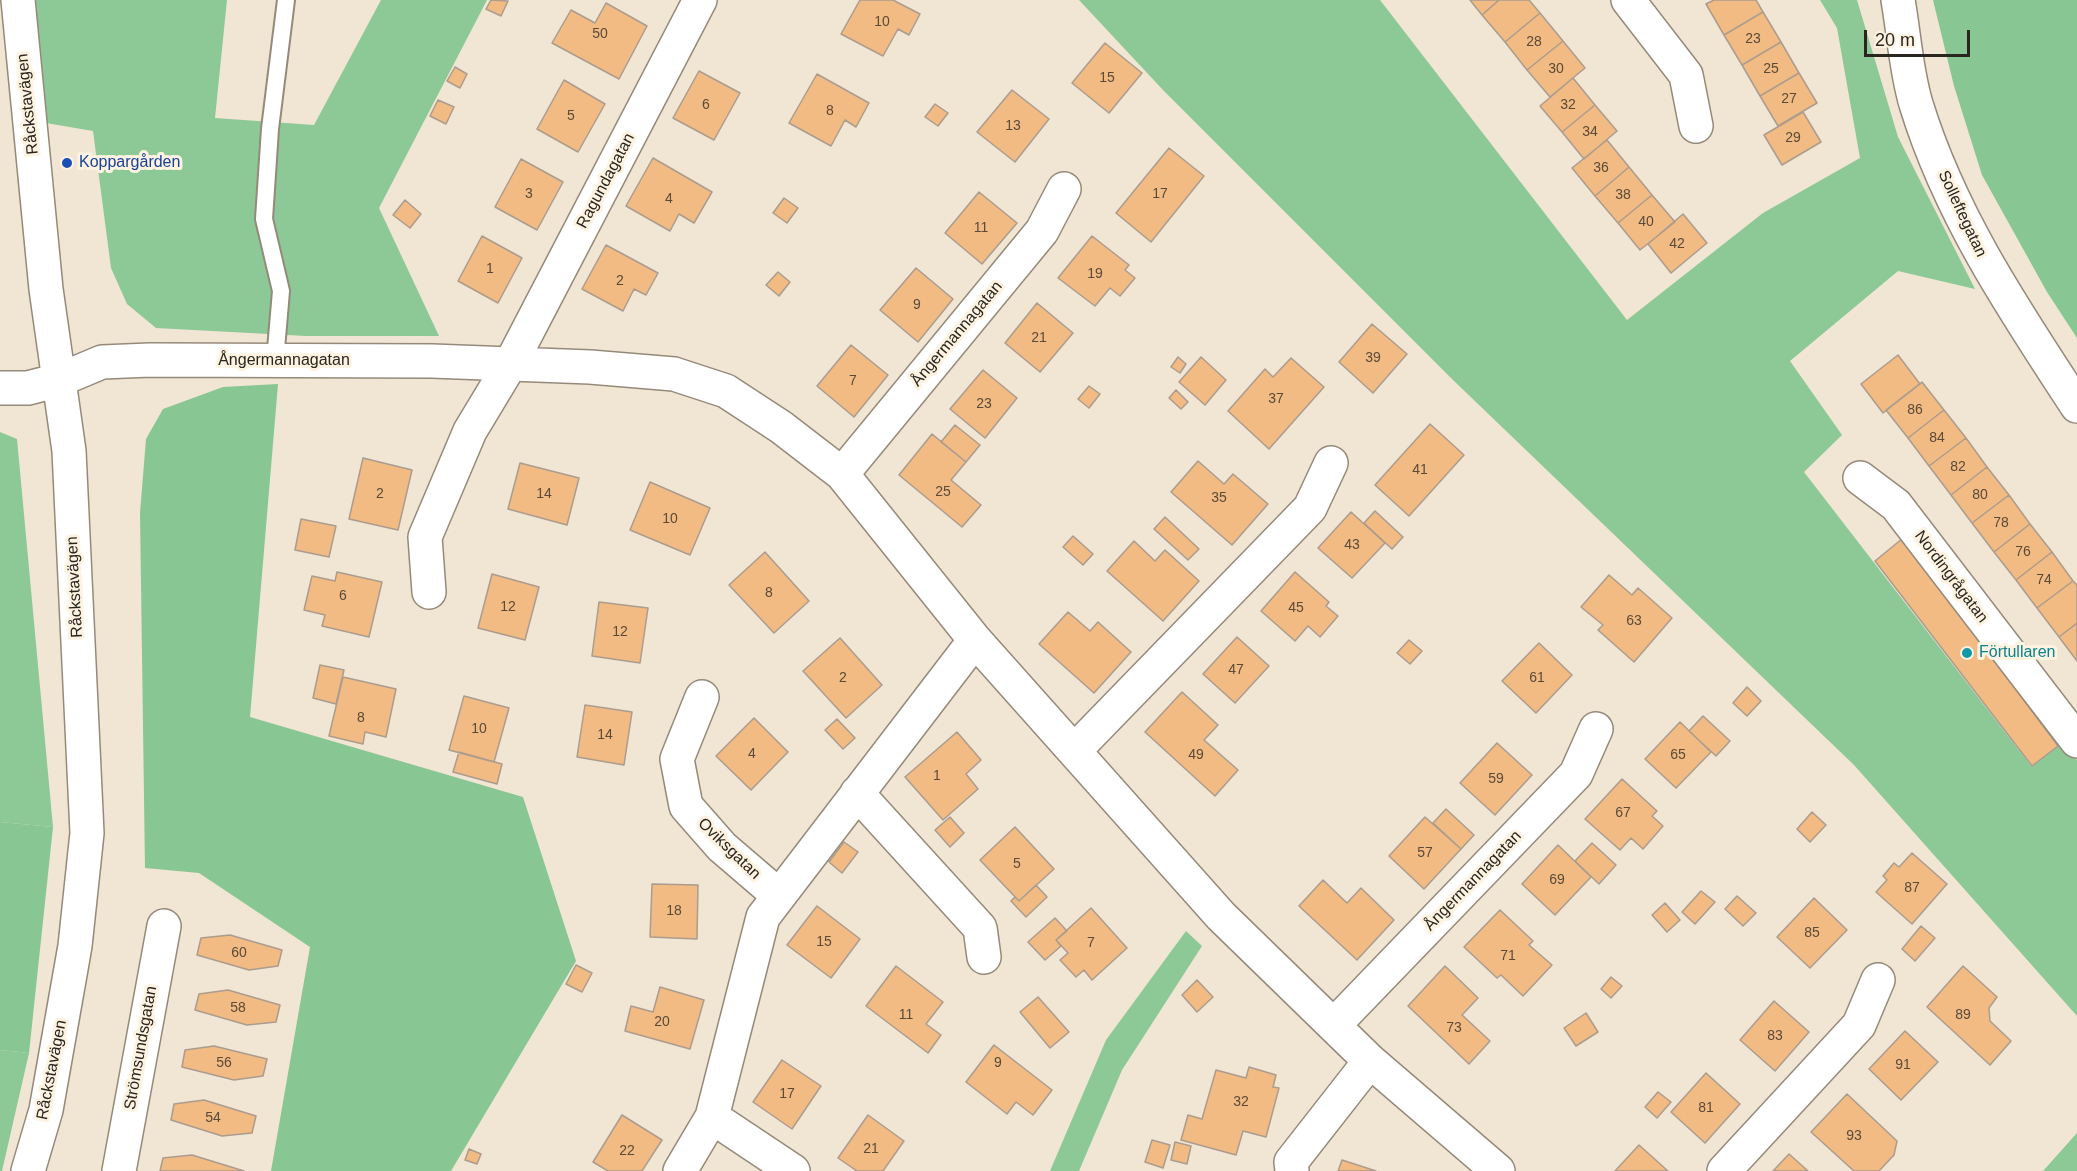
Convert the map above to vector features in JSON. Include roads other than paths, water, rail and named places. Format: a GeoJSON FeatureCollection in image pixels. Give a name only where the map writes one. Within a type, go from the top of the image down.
{"type":"FeatureCollection","features":[{"type":"Feature","properties":{"kind":"street","name":"Råckstavägen"},"geometry":{"type":"LineString","coordinates":[[18,0],[46,289],[69,451],[87,833],[75,946],[46,1110],[28,1171]]}},
{"type":"Feature","properties":{"kind":"street","name":"Ragundagatan"},"geometry":{"type":"LineString","coordinates":[[511,363],[700,0]]}},
{"type":"Feature","properties":{"kind":"street"},"geometry":{"type":"LineString","coordinates":[[1628,0],[1686,75],[1696,126]]}},
{"type":"Feature","properties":{"kind":"street","name":"Solleftegatan"},"geometry":{"type":"LineString","coordinates":[[1899,0],[1916,102],[1944,179],[1993,278],[2077,406]]}},
{"type":"Feature","properties":{"kind":"street","name":"Ångermannagatan"},"geometry":{"type":"LineString","coordinates":[[842,474],[1042,231],[1064,189]]}},
{"type":"Feature","properties":{"kind":"street","name":"Ångermannagatan"},"geometry":{"type":"LineString","coordinates":[[0,388],[28,388],[59,380],[102,362],[150,360],[511,363],[674,374],[726,391],[781,427],[842,474],[975,640],[1221,916],[1335,1024],[1370,1061],[1498,1171]]}},
{"type":"Feature","properties":{"kind":"street"},"geometry":{"type":"LineString","coordinates":[[429,592],[425,537],[470,430],[511,363]]}},
{"type":"Feature","properties":{"kind":"street"},"geometry":{"type":"LineString","coordinates":[[1075,750],[1310,508],[1331,463]]}},
{"type":"Feature","properties":{"kind":"street","name":"Nordingrågatan"},"geometry":{"type":"LineString","coordinates":[[1860,478],[1896,505],[2077,741]]}},
{"type":"Feature","properties":{"kind":"street"},"geometry":{"type":"LineString","coordinates":[[680,1171],[712,1117],[763,917],[975,640]]}},
{"type":"Feature","properties":{"kind":"street","name":"Oviksgatan"},"geometry":{"type":"LineString","coordinates":[[702,697],[677,759],[687,806],[722,846],[778,895]]}},
{"type":"Feature","properties":{"kind":"street","name":"Ångermannagatan"},"geometry":{"type":"LineString","coordinates":[[1335,1024],[1576,774],[1596,729]]}},
{"type":"Feature","properties":{"kind":"street"},"geometry":{"type":"LineString","coordinates":[[857,793],[980,928],[984,957]]}},
{"type":"Feature","properties":{"kind":"street","name":"Strömsundsgatan"},"geometry":{"type":"LineString","coordinates":[[119,1171],[164,926]]}},
{"type":"Feature","properties":{"kind":"street"},"geometry":{"type":"LineString","coordinates":[[1724,1171],[1859,1025],[1878,980]]}},
{"type":"Feature","properties":{"kind":"street"},"geometry":{"type":"LineString","coordinates":[[1292,1171],[1291,1162],[1370,1061]]}},
{"type":"Feature","properties":{"kind":"street"},"geometry":{"type":"LineString","coordinates":[[712,1117],[793,1171]]}},
{"type":"Feature","properties":{"kind":"lane"},"geometry":{"type":"LineString","coordinates":[[275,361],[281,291],[264,219],[270,129],[286,0]]}},
{"type":"Feature","properties":{"kind":"place","name":"Koppargården"},"geometry":{"type":"Point","coordinates":[67,163]}},
{"type":"Feature","properties":{"kind":"place","name":"Förtullaren"},"geometry":{"type":"Point","coordinates":[1967,653]}}]}
